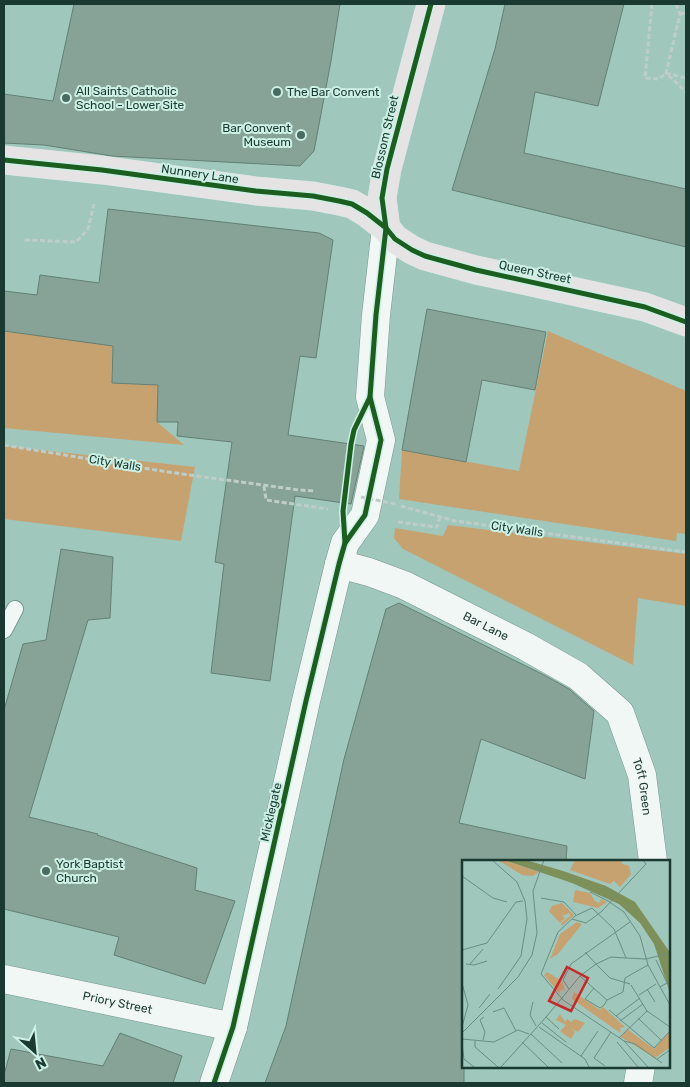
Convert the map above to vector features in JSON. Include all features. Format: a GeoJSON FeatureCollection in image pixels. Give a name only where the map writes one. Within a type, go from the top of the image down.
{"type":"FeatureCollection","features":[{"type":"Feature","properties":{"kind":"main road","name":"Blossom Street"},"geometry":{"type":"LineString","coordinates":[[386,228],[382,198],[386,169],[431,4]]}},
{"type":"Feature","properties":{"kind":"main road","name":"Nunnery Lane"},"geometry":{"type":"LineString","coordinates":[[4,160],[102,170],[256,191],[313,196],[352,204],[367,212],[386,228]]}},
{"type":"Feature","properties":{"kind":"main road","name":"Queen Street"},"geometry":{"type":"LineString","coordinates":[[386,228],[396,239],[425,256],[476,270],[645,307],[686,322]]}},
{"type":"Feature","properties":{"kind":"street","name":"Blossom Street"},"geometry":{"type":"LineString","coordinates":[[366,493],[381,440],[370,397],[376,315],[386,228]]}},
{"type":"Feature","properties":{"kind":"street","name":"Micklegate"},"geometry":{"type":"LineString","coordinates":[[214,1083],[233,1026],[304,711],[342,554],[365,514],[366,493]]}},
{"type":"Feature","properties":{"kind":"street","name":"Bar Lane"},"geometry":{"type":"LineString","coordinates":[[342,554],[369,572],[404,585],[525,646],[578,676],[620,713]]}},
{"type":"Feature","properties":{"kind":"street","name":"Toft Green"},"geometry":{"type":"LineString","coordinates":[[620,713],[642,775],[653,860]]}},
{"type":"Feature","properties":{"kind":"street","name":"Priory Street"},"geometry":{"type":"LineString","coordinates":[[4,978],[233,1026]]}},
{"type":"Feature","properties":{"kind":"street"},"geometry":{"type":"LineString","coordinates":[[638,1083],[641,1067]]}},
{"type":"Feature","properties":{"kind":"lane"},"geometry":{"type":"LineString","coordinates":[[4,630],[15,609]]}},
{"type":"Feature","properties":{"kind":"path"},"geometry":{"type":"LineString","coordinates":[[652,4],[645,78],[660,79],[666,73],[680,14],[676,4]]}},
{"type":"Feature","properties":{"kind":"path"},"geometry":{"type":"LineString","coordinates":[[680,14],[686,13]]}},
{"type":"Feature","properties":{"kind":"path"},"geometry":{"type":"LineString","coordinates":[[666,73],[686,78]]}},
{"type":"Feature","properties":{"kind":"path"},"geometry":{"type":"LineString","coordinates":[[666,73],[686,92]]}},
{"type":"Feature","properties":{"kind":"path"},"geometry":{"type":"LineString","coordinates":[[25,240],[76,242],[88,229],[102,170]]}},
{"type":"Feature","properties":{"kind":"path"},"geometry":{"type":"LineString","coordinates":[[264,486],[266,500],[308,505]]}},
{"type":"Feature","properties":{"kind":"path"},"geometry":{"type":"LineString","coordinates":[[397,522],[437,526],[440,517]]}},
{"type":"Feature","properties":{"kind":"shaded area"},"geometry":{"type":"Polygon","coordinates":[[[4,331],[79,341],[113,334],[112,383],[158,385],[157,422],[184,445],[4,428],[4,331]]]}},
{"type":"Feature","properties":{"kind":"shaded area"},"geometry":{"type":"Polygon","coordinates":[[[548,331],[686,391],[686,534],[677,533],[676,541],[399,499],[402,450],[519,471],[548,331]]]}},
{"type":"Feature","properties":{"kind":"shaded area"},"geometry":{"type":"Polygon","coordinates":[[[4,446],[195,467],[181,541],[4,519],[4,446]]]}},
{"type":"Feature","properties":{"kind":"shaded area"},"geometry":{"type":"Polygon","coordinates":[[[448,525],[686,554],[686,606],[638,598],[633,665],[403,549],[394,538],[395,528],[443,536],[448,525]]]}},
{"type":"Feature","properties":{"kind":"building"},"geometry":{"type":"Polygon","coordinates":[[[74,4],[340,4],[314,151],[300,166],[112,156],[44,145],[4,143],[4,94],[53,101],[74,4]]]}},
{"type":"Feature","properties":{"kind":"building"},"geometry":{"type":"Polygon","coordinates":[[[505,4],[624,4],[598,106],[535,92],[524,153],[686,189],[686,247],[452,190],[495,49],[505,4]]]}},
{"type":"Feature","properties":{"kind":"building"},"geometry":{"type":"Polygon","coordinates":[[[108,209],[319,233],[333,240],[316,358],[300,356],[288,435],[364,446],[351,504],[295,496],[270,681],[211,673],[224,564],[215,562],[232,442],[177,436],[178,422],[157,422],[158,385],[112,383],[113,346],[4,331],[4,291],[37,295],[40,275],[99,283],[108,209]]]}},
{"type":"Feature","properties":{"kind":"building"},"geometry":{"type":"Polygon","coordinates":[[[427,309],[546,332],[535,390],[482,380],[466,462],[402,450],[427,309]]]}},
{"type":"Feature","properties":{"kind":"building"},"geometry":{"type":"Polygon","coordinates":[[[61,549],[113,557],[110,618],[88,620],[29,817],[98,834],[197,868],[195,890],[235,901],[205,984],[114,955],[119,937],[4,909],[4,710],[23,644],[46,640],[61,549]]]}},
{"type":"Feature","properties":{"kind":"building"},"geometry":{"type":"Polygon","coordinates":[[[399,603],[544,675],[569,689],[594,711],[585,779],[481,739],[459,823],[567,846],[566,860],[462,860],[462,1067],[464,1067],[464,1083],[265,1083],[286,1026],[344,759],[386,609],[399,603]]]}},
{"type":"Feature","properties":{"kind":"building"},"geometry":{"type":"Polygon","coordinates":[[[120,1033],[182,1056],[173,1083],[4,1083],[4,1075],[11,1049],[103,1066],[120,1033]]]}},
{"type":"Feature","properties":{"kind":"cycle path"},"geometry":{"type":"LineString","coordinates":[[345,543],[343,511],[351,444],[354,430],[370,397],[376,315],[386,228],[382,198],[387,169],[431,4]]}},
{"type":"Feature","properties":{"kind":"cycle path"},"geometry":{"type":"LineString","coordinates":[[4,160],[102,170],[256,191],[313,196],[352,204],[386,228],[395,239],[425,256],[476,270],[645,307],[686,322]]}},
{"type":"Feature","properties":{"kind":"cycle path"},"geometry":{"type":"LineString","coordinates":[[214,1083],[233,1027],[306,701],[339,564],[345,543],[365,515],[381,440],[370,397]]}},
{"type":"Feature","properties":{"kind":"place","name":"The Bar Convent"},"geometry":{"type":"Point","coordinates":[277,92]}},
{"type":"Feature","properties":{"kind":"place","name":"All Saints Catholic School - Lower Site"},"geometry":{"type":"Point","coordinates":[66,98]}},
{"type":"Feature","properties":{"kind":"place","name":"Bar Convent Museum"},"geometry":{"type":"Point","coordinates":[301,135]}},
{"type":"Feature","properties":{"kind":"place","name":"York Baptist Church"},"geometry":{"type":"Point","coordinates":[46,871]}}]}
